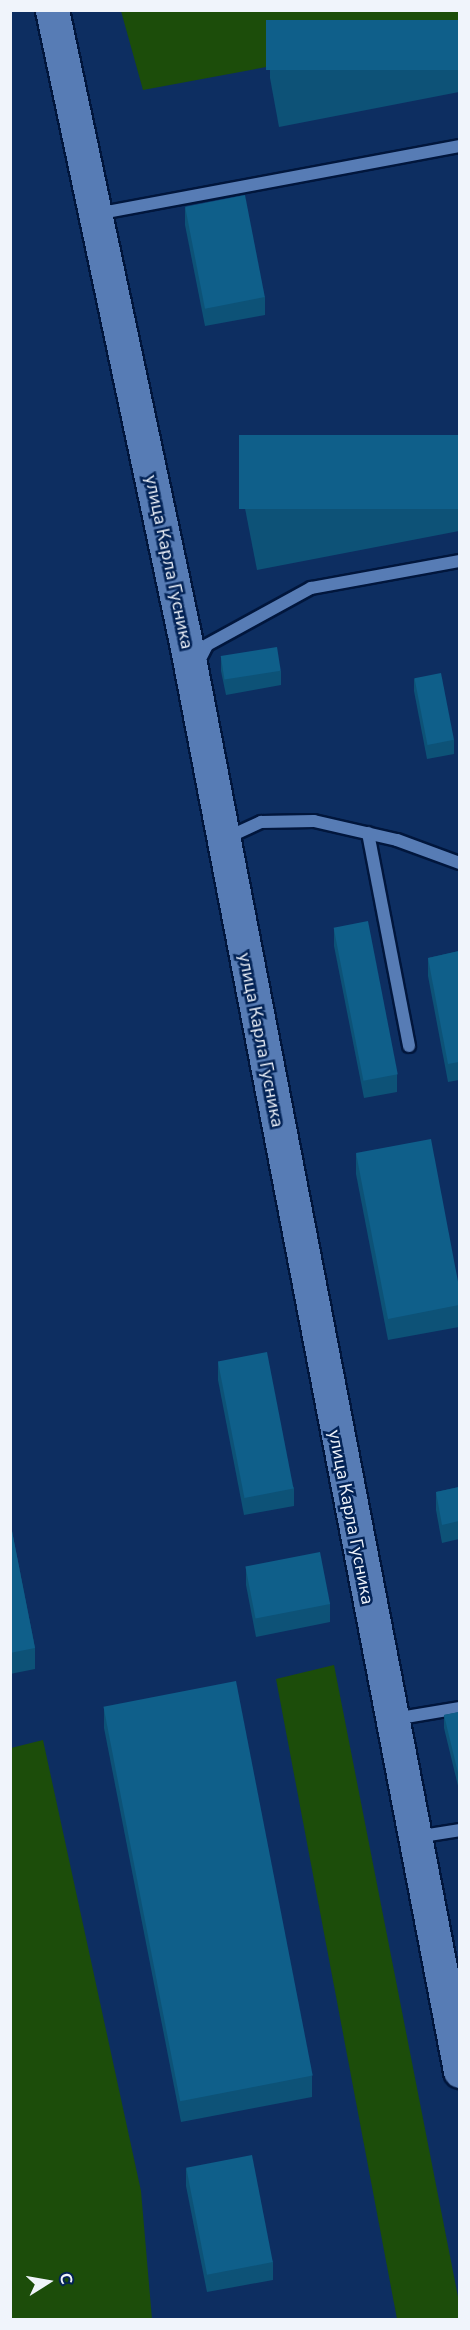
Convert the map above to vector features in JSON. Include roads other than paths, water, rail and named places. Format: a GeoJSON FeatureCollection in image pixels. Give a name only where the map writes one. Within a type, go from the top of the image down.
{"type":"FeatureCollection","features":[{"type":"Feature","properties":{"kind":"street","name":"улица Карла Гусника"},"geometry":{"type":"LineString","coordinates":[[52,10],[192,674],[412,1837],[459,2071]]}},
{"type":"Feature","properties":{"kind":"lane"},"geometry":{"type":"LineString","coordinates":[[95,214],[459,146]]}},
{"type":"Feature","properties":{"kind":"lane"},"geometry":{"type":"LineString","coordinates":[[192,674],[207,645],[311,588],[459,561]]}},
{"type":"Feature","properties":{"kind":"lane"},"geometry":{"type":"LineString","coordinates":[[223,839],[261,822],[314,821],[368,833],[459,863]]}},
{"type":"Feature","properties":{"kind":"lane"},"geometry":{"type":"LineString","coordinates":[[368,833],[409,1047]]}},
{"type":"Feature","properties":{"kind":"lane"},"geometry":{"type":"LineString","coordinates":[[390,1720],[459,1708]]}},
{"type":"Feature","properties":{"kind":"lane"},"geometry":{"type":"LineString","coordinates":[[412,1837],[459,1830]]}}]}
